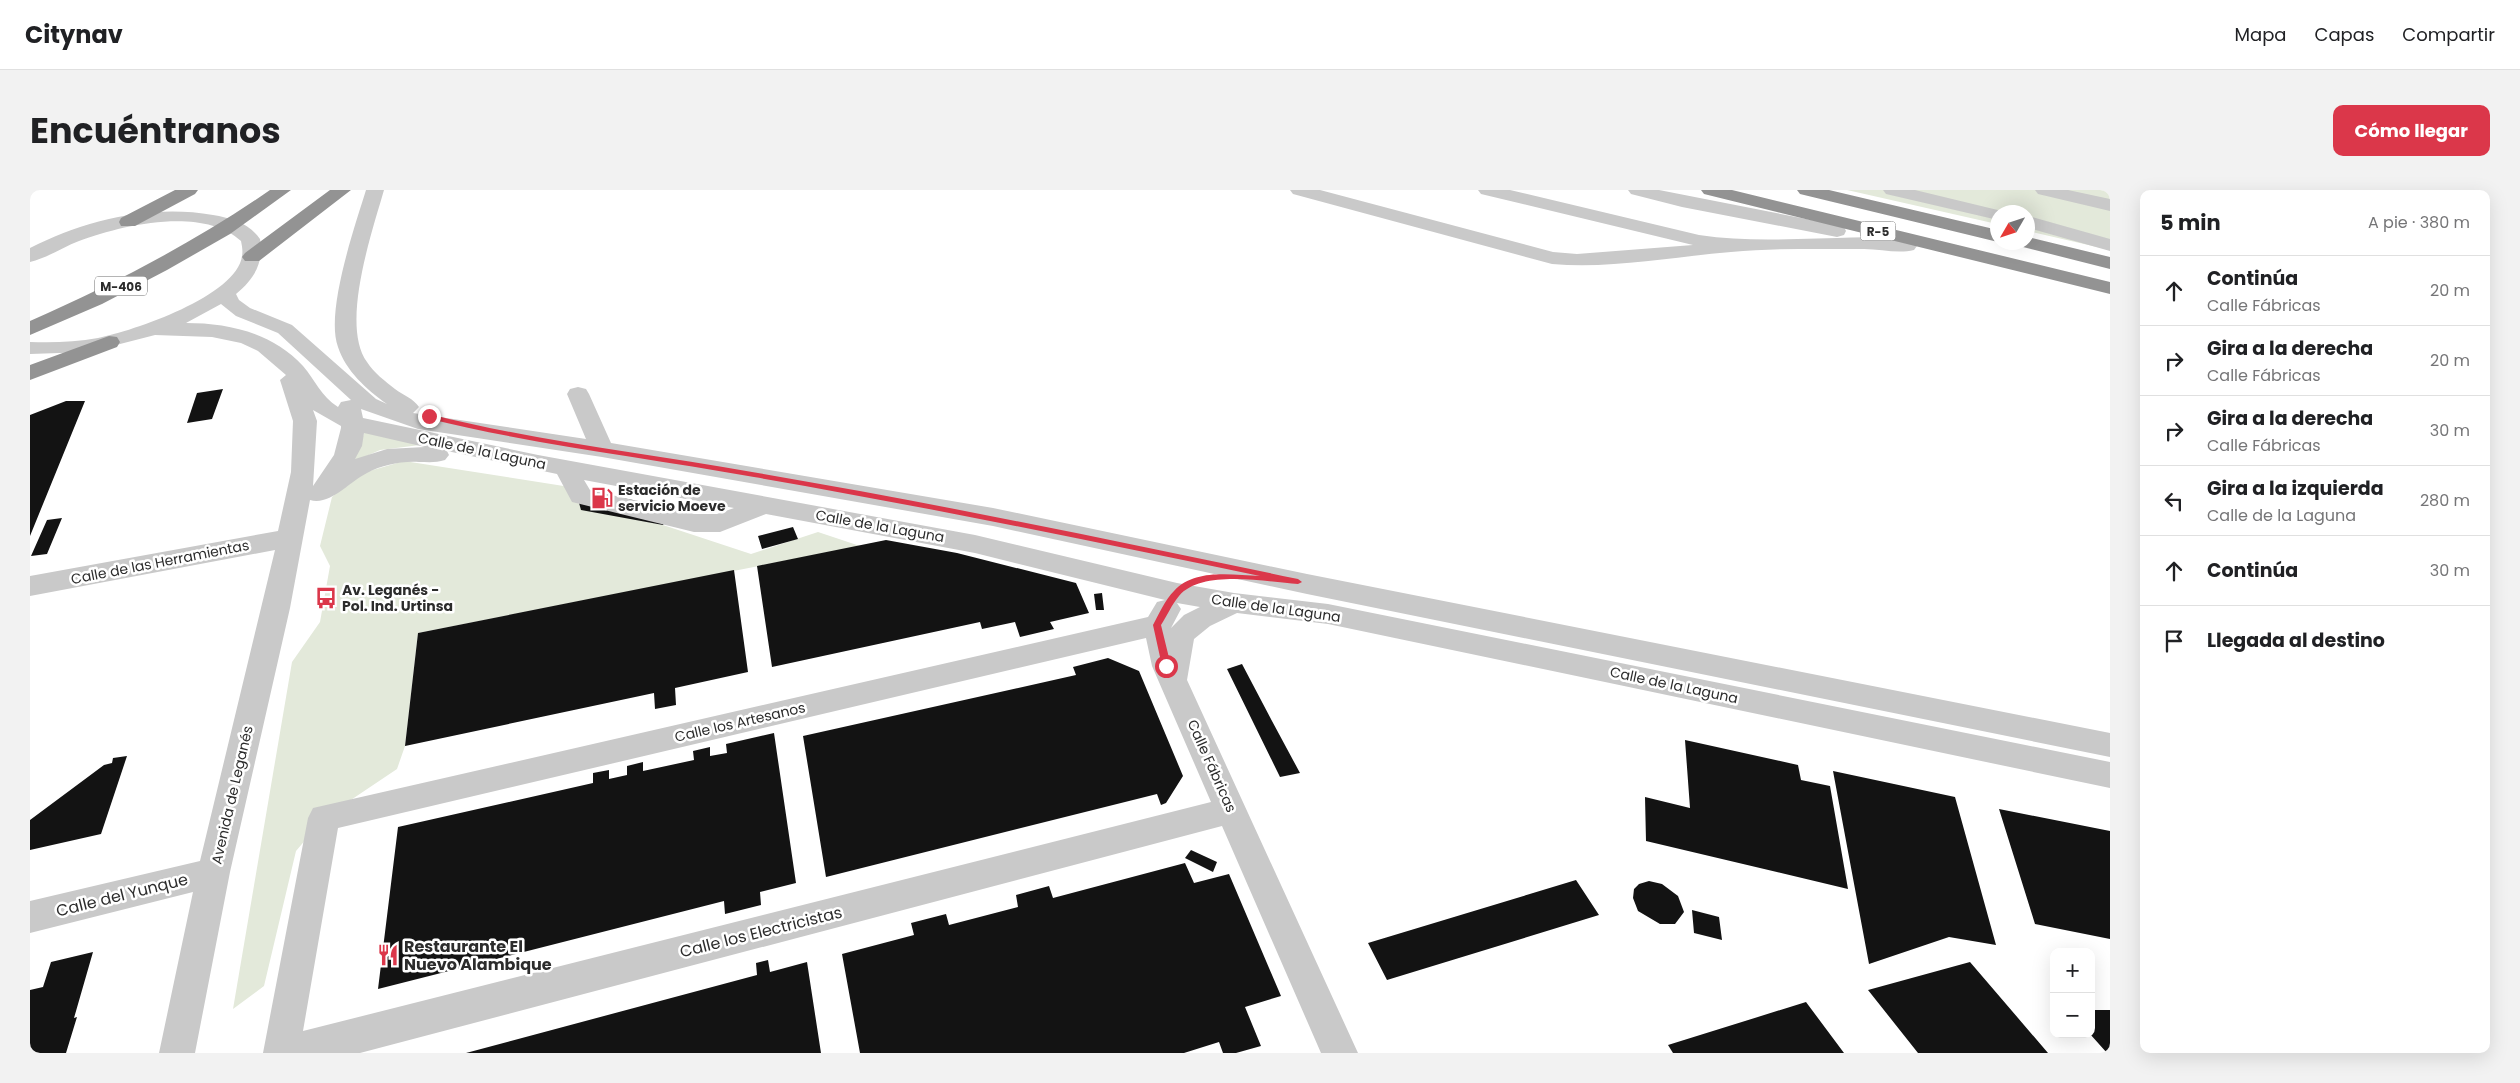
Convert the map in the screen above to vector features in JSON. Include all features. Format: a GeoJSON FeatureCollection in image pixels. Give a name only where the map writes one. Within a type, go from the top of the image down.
{"type":"FeatureCollection","features":[{"type":"Feature","properties":{"kind":"highway"},"geometry":{"type":"LineString","coordinates":[[128,222],[189,190]]}},
{"type":"Feature","properties":{"kind":"highway","name":"M-406"},"geometry":{"type":"LineString","coordinates":[[35,318],[254,196],[282,190]]}},
{"type":"Feature","properties":{"kind":"highway"},"geometry":{"type":"LineString","coordinates":[[252,258],[294,223],[342,190]]}},
{"type":"Feature","properties":{"kind":"highway","name":"R-5"},"geometry":{"type":"LineString","coordinates":[[1710,190],[2110,288]]}},
{"type":"Feature","properties":{"kind":"highway","name":"R-5"},"geometry":{"type":"LineString","coordinates":[[1806,190],[1990,234]]}},
{"type":"Feature","properties":{"kind":"highway","name":"M-406"},"geometry":{"type":"LineString","coordinates":[[35,318],[126,283],[195,245],[254,196]]}},
{"type":"Feature","properties":{"kind":"highway"},"geometry":{"type":"LineString","coordinates":[[2035,244],[2110,262]]}},
{"type":"Feature","properties":{"kind":"highway"},"geometry":{"type":"LineString","coordinates":[[1906,246],[1979,264],[2046,272]]}},
{"type":"Feature","properties":{"kind":"highway"},"geometry":{"type":"LineString","coordinates":[[30,373],[109,342]]}},
{"type":"Feature","properties":{"kind":"street"},"geometry":{"type":"LineString","coordinates":[[375,190],[358,248],[347,308],[345,333],[354,359],[372,381],[387,395],[409,408],[429,416],[490,432]]}},
{"type":"Feature","properties":{"kind":"street"},"geometry":{"type":"LineString","coordinates":[[1299,190],[1552,258],[1577,260],[1671,254],[1732,246],[1867,243],[1906,246]]}},
{"type":"Feature","properties":{"kind":"street"},"geometry":{"type":"LineString","coordinates":[[1487,190],[1699,242],[1732,246]]}},
{"type":"Feature","properties":{"kind":"street"},"geometry":{"type":"LineString","coordinates":[[1637,190],[1906,246]]}},
{"type":"Feature","properties":{"kind":"street"},"geometry":{"type":"LineString","coordinates":[[1892,190],[1990,213]]}},
{"type":"Feature","properties":{"kind":"street"},"geometry":{"type":"LineString","coordinates":[[2044,190],[2110,205]]}},
{"type":"Feature","properties":{"kind":"street"},"geometry":{"type":"LineString","coordinates":[[30,256],[78,234],[128,222],[170,217],[197,218],[234,226],[250,239],[252,258],[243,274],[225,292],[194,312],[154,329],[109,342],[53,350],[30,348]]}},
{"type":"Feature","properties":{"kind":"street"},"geometry":{"type":"LineString","coordinates":[[2035,224],[2110,245]]}},
{"type":"Feature","properties":{"kind":"street"},"geometry":{"type":"LineString","coordinates":[[225,292],[231,304],[243,312],[285,329],[368,404],[418,422],[490,432]]}},
{"type":"Feature","properties":{"kind":"street"},"geometry":{"type":"LineString","coordinates":[[154,329],[197,328],[232,332],[272,352]]}},
{"type":"Feature","properties":{"kind":"street"},"geometry":{"type":"LineString","coordinates":[[310,350],[348,404],[354,424]]}},
{"type":"Feature","properties":{"kind":"street","name":"Calle de la Laguna"},"geometry":{"type":"LineString","coordinates":[[272,352],[295,371],[321,406],[354,424],[538,463],[975,544],[1177,593],[1234,603],[1328,614],[2110,775]]}},
{"type":"Feature","properties":{"kind":"street","name":"Avenida de Leganés"},"geometry":{"type":"LineString","coordinates":[[177,1053],[214,872],[291,538],[303,472],[305,421],[299,398],[287,372],[272,352]]}},
{"type":"Feature","properties":{"kind":"street"},"geometry":{"type":"LineString","coordinates":[[578,394],[602,449]]}},
{"type":"Feature","properties":{"kind":"street","name":"Avenida de Leganés"},"geometry":{"type":"LineString","coordinates":[[291,538],[304,523],[318,494],[337,470],[352,445],[354,424]]}},
{"type":"Feature","properties":{"kind":"street","name":"Calle de la Laguna"},"geometry":{"type":"LineString","coordinates":[[490,432],[602,449],[993,517],[1298,582],[2110,745]]}},
{"type":"Feature","properties":{"kind":"street"},"geometry":{"type":"LineString","coordinates":[[318,494],[344,473],[392,455],[414,453],[538,463]]}},
{"type":"Feature","properties":{"kind":"street","name":"Calle de las Herramientas"},"geometry":{"type":"LineString","coordinates":[[30,586],[291,538]]}},
{"type":"Feature","properties":{"kind":"street"},"geometry":{"type":"LineString","coordinates":[[1157,625],[1177,593],[1196,580],[1216,576],[1298,582]]}},
{"type":"Feature","properties":{"kind":"street"},"geometry":{"type":"LineString","coordinates":[[1173,680],[1176,653],[1183,633],[1198,620],[1234,603]]}},
{"type":"Feature","properties":{"kind":"street","name":"Calle Fábricas"},"geometry":{"type":"LineString","coordinates":[[1157,625],[1166,666],[1232,810],[1336,1052]]}},
{"type":"Feature","properties":{"kind":"street","name":"Calle los Artesanos"},"geometry":{"type":"LineString","coordinates":[[280,1053],[324,818],[1157,625]]}},
{"type":"Feature","properties":{"kind":"street","name":"Calle los Electricistas"},"geometry":{"type":"LineString","coordinates":[[290,1053],[1232,810]]}},
{"type":"Feature","properties":{"kind":"street","name":"Calle del Yunque"},"geometry":{"type":"LineString","coordinates":[[30,917],[214,872]]}},
{"type":"Feature","properties":{"kind":"green space"},"geometry":{"type":"Polygon","coordinates":[[[1847,190],[2110,190],[2110,250],[2035,233],[2035,205],[1990,205],[1990,222],[1847,190]]]}},
{"type":"Feature","properties":{"kind":"green space"},"geometry":{"type":"Polygon","coordinates":[[[365,431],[420,445],[380,450],[353,462],[365,431]]]}},
{"type":"Feature","properties":{"kind":"green space"},"geometry":{"type":"Polygon","coordinates":[[[404,461],[570,487],[581,508],[663,525],[751,554],[818,532],[860,546],[418,633],[405,746],[397,769],[324,818],[296,851],[264,986],[233,1009],[292,662],[320,622],[330,566],[320,546],[332,497],[359,474],[404,461]]]}},
{"type":"Feature","properties":{"kind":"building"},"geometry":{"type":"Polygon","coordinates":[[[223,389],[212,419],[187,423],[197,393],[223,389]]]}},
{"type":"Feature","properties":{"kind":"building"},"geometry":{"type":"Polygon","coordinates":[[[66,401],[85,401],[30,536],[30,415],[66,401]]]}},
{"type":"Feature","properties":{"kind":"building","name":"Estación de servicio Moeve"},"geometry":{"type":"Polygon","coordinates":[[[575,489],[675,508],[663,525],[581,510],[575,489]]]}},
{"type":"Feature","properties":{"kind":"building"},"geometry":{"type":"Polygon","coordinates":[[[62,518],[47,554],[31,556],[47,520],[62,518]]]}},
{"type":"Feature","properties":{"kind":"building"},"geometry":{"type":"Polygon","coordinates":[[[793,527],[798,539],[762,549],[758,536],[793,527]]]}},
{"type":"Feature","properties":{"kind":"building"},"geometry":{"type":"Polygon","coordinates":[[[886,540],[957,553],[1076,583],[1089,613],[1050,622],[1054,629],[1020,637],[1015,622],[982,629],[980,622],[772,667],[757,566],[886,540]]]}},
{"type":"Feature","properties":{"kind":"building"},"geometry":{"type":"Polygon","coordinates":[[[734,570],[748,672],[675,688],[676,705],[655,709],[654,693],[405,746],[418,633],[734,570]]]}},
{"type":"Feature","properties":{"kind":"building"},"geometry":{"type":"Polygon","coordinates":[[[1102,593],[1104,610],[1096,610],[1094,594],[1102,593]]]}},
{"type":"Feature","properties":{"kind":"building"},"geometry":{"type":"Polygon","coordinates":[[[1108,658],[1139,671],[1183,776],[1166,803],[1161,805],[1157,794],[826,877],[803,736],[1076,675],[1073,667],[1108,658]]]}},
{"type":"Feature","properties":{"kind":"building"},"geometry":{"type":"Polygon","coordinates":[[[1242,664],[1300,773],[1280,777],[1227,669],[1242,664]]]}},
{"type":"Feature","properties":{"kind":"building"},"geometry":{"type":"Polygon","coordinates":[[[774,733],[796,883],[760,892],[761,905],[725,914],[724,901],[378,989],[398,827],[593,783],[593,773],[609,770],[609,779],[627,775],[627,766],[643,762],[643,771],[694,760],[693,751],[710,747],[710,756],[727,753],[726,744],[774,733]]]}},
{"type":"Feature","properties":{"kind":"building"},"geometry":{"type":"Polygon","coordinates":[[[1685,740],[1798,765],[1801,780],[1830,786],[1848,889],[1646,841],[1645,797],[1690,808],[1685,740]]]}},
{"type":"Feature","properties":{"kind":"building"},"geometry":{"type":"Polygon","coordinates":[[[127,756],[101,834],[30,850],[30,820],[104,765],[112,763],[113,758],[127,756]]]}},
{"type":"Feature","properties":{"kind":"building"},"geometry":{"type":"Polygon","coordinates":[[[1833,771],[1955,797],[1996,945],[1949,937],[1869,964],[1833,771]]]}},
{"type":"Feature","properties":{"kind":"building"},"geometry":{"type":"Polygon","coordinates":[[[1999,809],[2110,831],[2110,939],[2035,924],[1999,809]]]}},
{"type":"Feature","properties":{"kind":"building"},"geometry":{"type":"Polygon","coordinates":[[[1191,850],[1217,862],[1213,872],[1185,858],[1191,850]]]}},
{"type":"Feature","properties":{"kind":"building"},"geometry":{"type":"Polygon","coordinates":[[[1185,863],[1194,883],[1229,874],[1281,996],[1245,1007],[1261,1046],[1236,1053],[1223,1053],[1219,1042],[1184,1053],[860,1053],[842,954],[914,935],[911,923],[946,914],[949,925],[1018,907],[1016,895],[1049,886],[1053,898],[1185,863]]]}},
{"type":"Feature","properties":{"kind":"building"},"geometry":{"type":"Polygon","coordinates":[[[1576,880],[1599,915],[1387,980],[1368,943],[1576,880]]]}},
{"type":"Feature","properties":{"kind":"building"},"geometry":{"type":"Polygon","coordinates":[[[1649,881],[1662,884],[1678,896],[1684,912],[1675,924],[1660,924],[1638,911],[1633,898],[1634,889],[1639,884],[1649,881]]]}},
{"type":"Feature","properties":{"kind":"building"},"geometry":{"type":"Polygon","coordinates":[[[1692,910],[1719,917],[1722,940],[1694,933],[1692,910]]]}},
{"type":"Feature","properties":{"kind":"building"},"geometry":{"type":"Polygon","coordinates":[[[93,952],[66,1053],[30,1053],[30,990],[43,987],[51,962],[93,952]]]}},
{"type":"Feature","properties":{"kind":"building"},"geometry":{"type":"Polygon","coordinates":[[[768,960],[770,972],[807,962],[821,1053],[466,1053],[757,975],[756,963],[768,960]]]}},
{"type":"Feature","properties":{"kind":"building"},"geometry":{"type":"Polygon","coordinates":[[[1970,962],[2048,1053],[1918,1053],[1868,990],[1970,962]]]}},
{"type":"Feature","properties":{"kind":"building"},"geometry":{"type":"Polygon","coordinates":[[[1806,1002],[1844,1053],[1673,1053],[1668,1045],[1806,1002]]]}},
{"type":"Feature","properties":{"kind":"building"},"geometry":{"type":"Polygon","coordinates":[[[2095,1010],[2110,1010],[2110,1053],[2107,1053],[2094,1038],[2095,1010]]]}},
{"type":"Feature","properties":{"kind":"place","name":"Estación de servicio Moeve"},"geometry":{"type":"Point","coordinates":[602,498]}},
{"type":"Feature","properties":{"kind":"place","name":"Av. Leganés - Pol. Ind. Urtinsa"},"geometry":{"type":"Point","coordinates":[326,598]}},
{"type":"Feature","properties":{"kind":"place","name":"Restaurante El Nuevo Alambique"},"geometry":{"type":"Point","coordinates":[388,955]}},
{"type":"Feature","properties":{"kind":"route"},"geometry":{"type":"LineString","coordinates":[[429,416],[490,432],[752,474],[993,517],[1298,582],[1216,576],[1196,580],[1177,593],[1157,625],[1166,666]]}}]}
